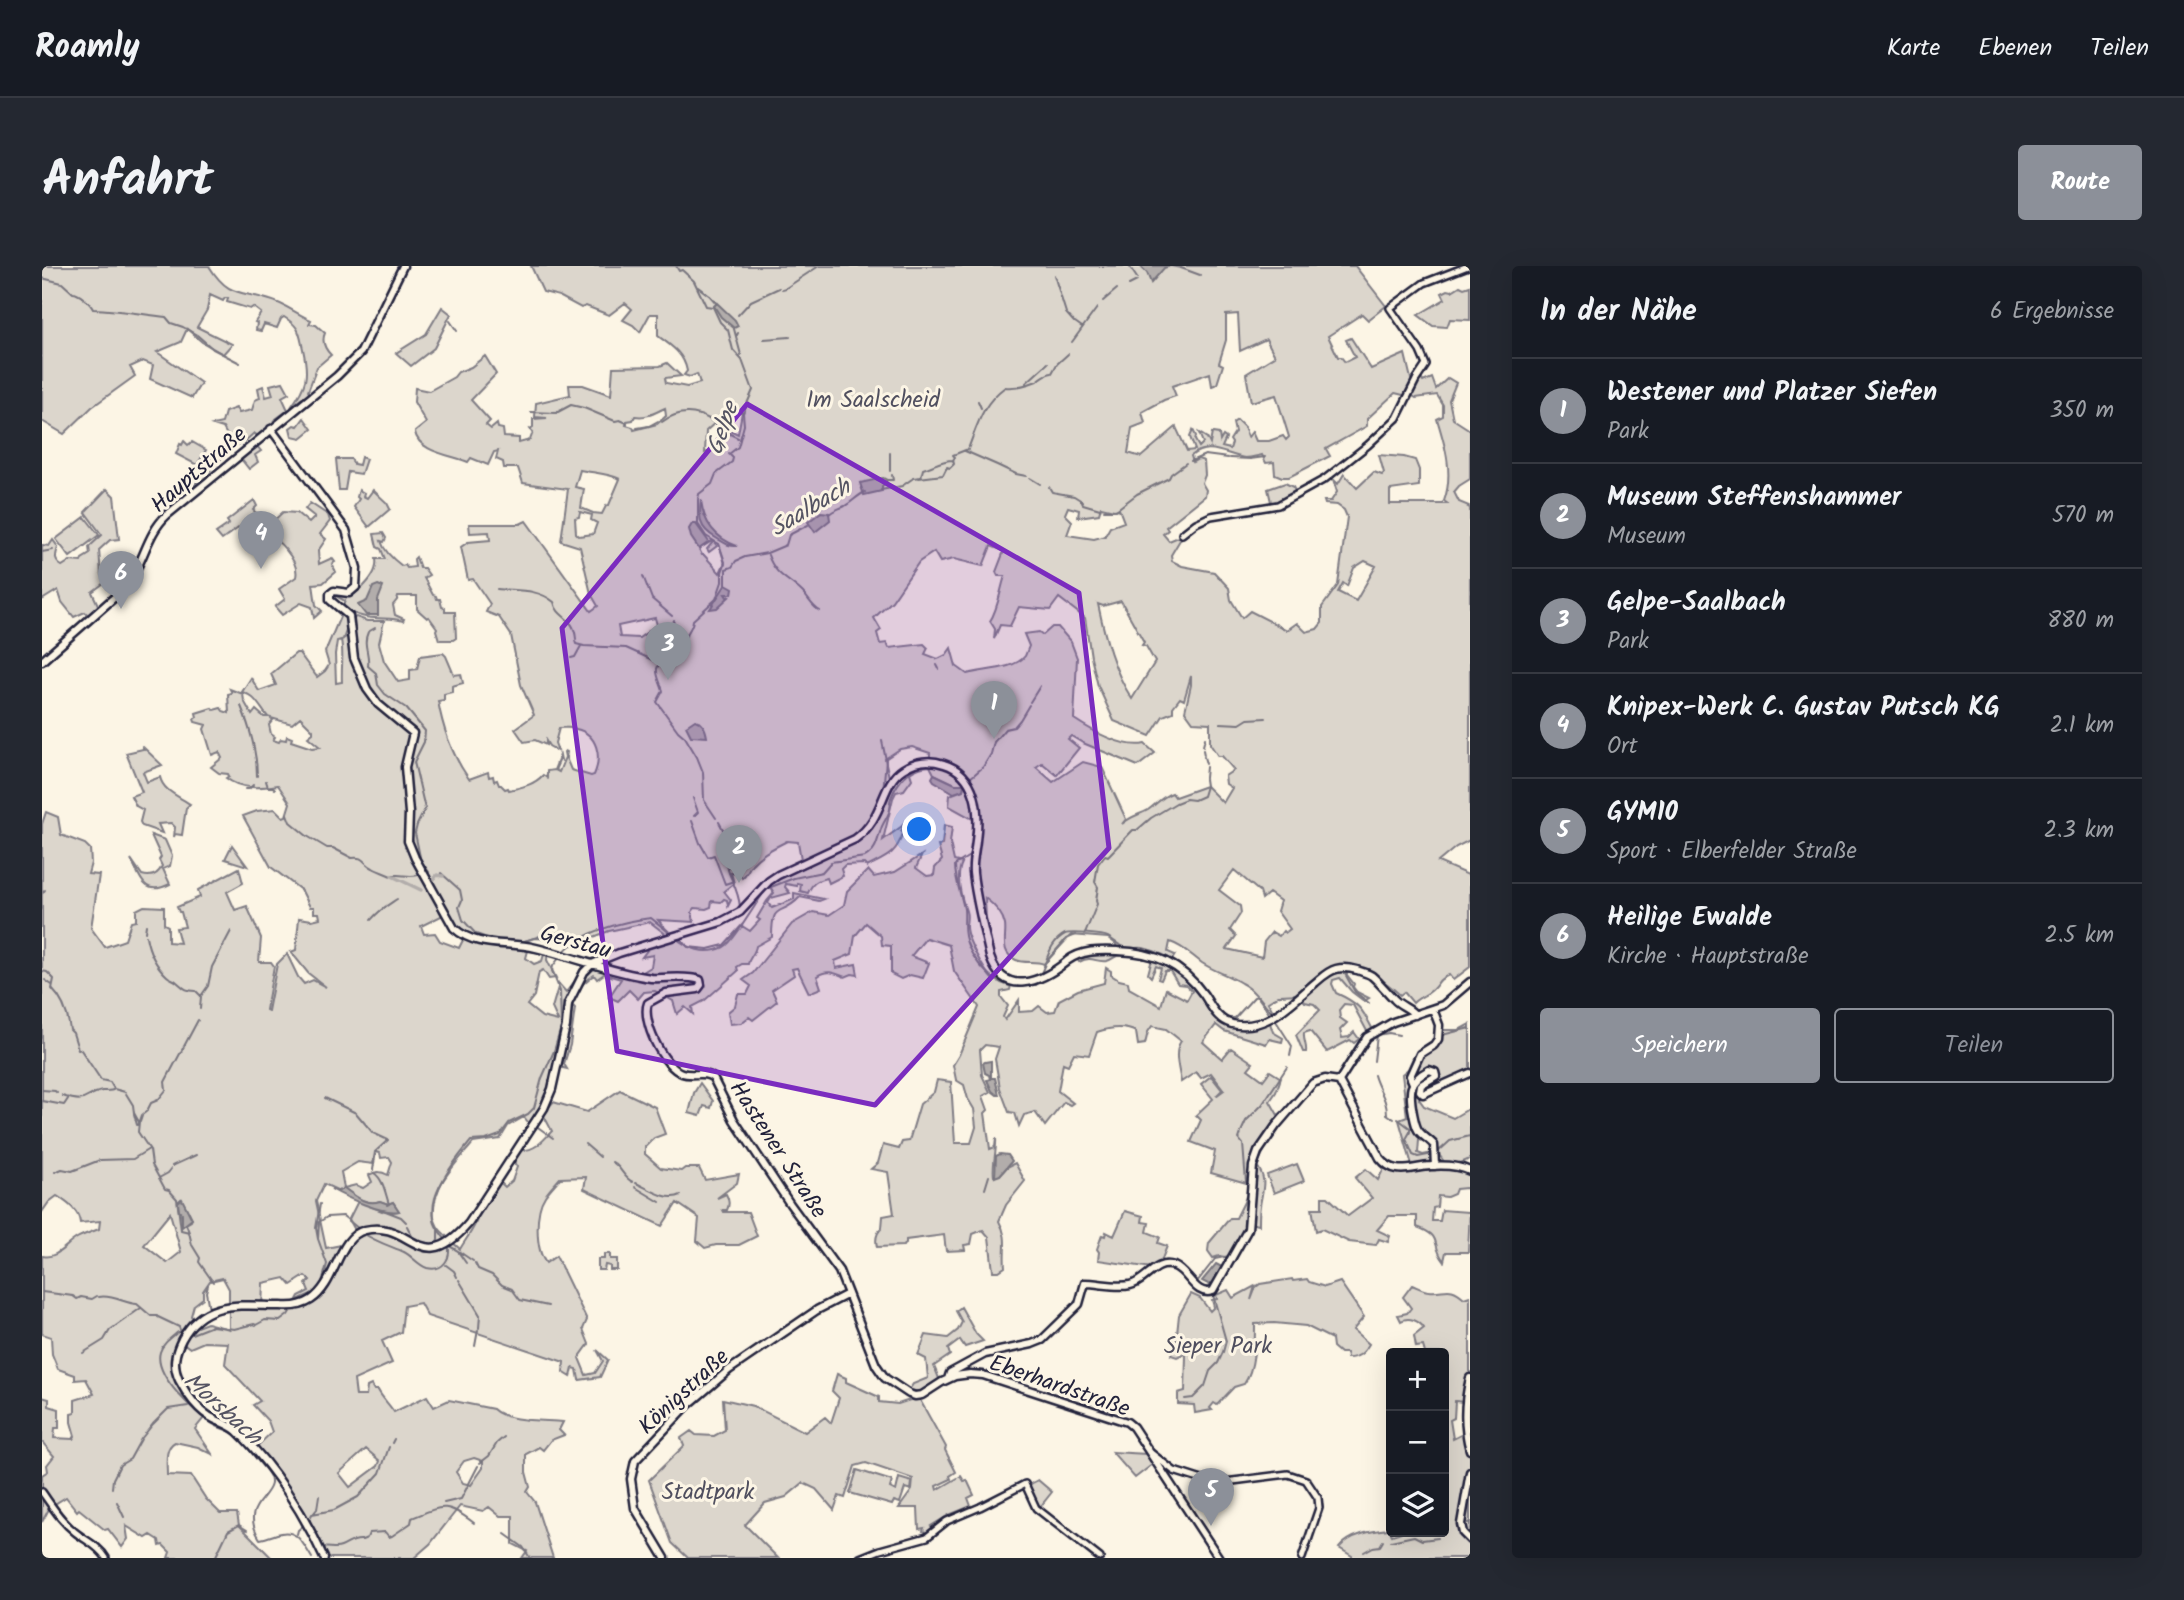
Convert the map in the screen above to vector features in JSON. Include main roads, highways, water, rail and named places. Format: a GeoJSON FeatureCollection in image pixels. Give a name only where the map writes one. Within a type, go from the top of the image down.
{"type":"FeatureCollection","features":[{"type":"Feature","properties":{"kind":"main road","name":"Hauptstraße"},"geometry":{"type":"LineString","coordinates":[[42,662],[125,588],[134,577],[160,521],[337,376],[361,352],[404,266]]}},
{"type":"Feature","properties":{"kind":"main road","name":"Gerstau"},"geometry":{"type":"LineString","coordinates":[[271,429],[348,534],[356,568],[356,587],[349,593],[334,592],[330,594],[330,600],[349,617],[353,654],[367,689],[383,708],[413,733],[405,767],[410,813],[409,847],[454,928],[468,937],[492,943],[530,946],[561,955],[585,966],[592,964],[650,978]]}},
{"type":"Feature","properties":{"kind":"main road"},"geometry":{"type":"LineString","coordinates":[[592,964],[727,920],[742,910],[778,875],[855,839],[876,818],[897,774],[912,765],[933,761],[949,766],[965,776],[976,802],[978,821],[972,872],[990,957],[994,966],[1010,981],[1026,982],[1047,976],[1076,955],[1090,952],[1148,953],[1169,962],[1183,972],[1224,1021],[1250,1025],[1269,1020],[1327,973],[1350,968],[1371,975],[1399,1004],[1415,1015]]}},
{"type":"Feature","properties":{"kind":"main road"},"geometry":{"type":"LineString","coordinates":[[324,1558],[310,1529],[275,1476],[237,1431],[205,1413],[183,1387],[174,1359],[186,1333],[205,1314],[236,1305],[292,1306],[307,1302],[324,1289],[342,1252],[361,1232],[380,1229],[393,1231],[426,1249],[434,1248],[460,1233],[544,1108],[552,1089],[566,1026],[568,1004],[585,966]]}},
{"type":"Feature","properties":{"kind":"main road","name":"Hastener Straße"},"geometry":{"type":"LineString","coordinates":[[650,978],[694,978],[701,981],[697,990],[662,994],[646,1006],[649,1023],[661,1054],[667,1063],[681,1073],[712,1076],[734,1120],[796,1213],[839,1271],[876,1365],[885,1378],[915,1396],[922,1395],[948,1378]]}},
{"type":"Feature","properties":{"kind":"main road"},"geometry":{"type":"LineString","coordinates":[[1339,1081],[1367,1037],[1389,1024],[1445,1004],[1470,982]]}},
{"type":"Feature","properties":{"kind":"main road"},"geometry":{"type":"LineString","coordinates":[[1413,1083],[1410,1076],[1418,1057],[1438,1039],[1439,1025],[1433,1009]]}},
{"type":"Feature","properties":{"kind":"main road"},"geometry":{"type":"LineString","coordinates":[[1435,1166],[1436,1153],[1432,1142],[1419,1132],[1416,1125],[1410,1094],[1413,1083],[1426,1071],[1433,1070],[1436,1075],[1434,1078],[1420,1088],[1421,1093],[1426,1094],[1470,1073]]}},
{"type":"Feature","properties":{"kind":"main road"},"geometry":{"type":"LineString","coordinates":[[948,1378],[950,1373],[985,1354],[1032,1344],[1046,1336],[1081,1302],[1086,1283],[1130,1285],[1156,1267],[1171,1265],[1200,1290],[1206,1293],[1214,1290],[1248,1229],[1253,1167],[1258,1152],[1276,1126],[1313,1083],[1325,1079],[1339,1081]]}},
{"type":"Feature","properties":{"kind":"main road"},"geometry":{"type":"LineString","coordinates":[[1339,1081],[1386,1165],[1401,1170],[1435,1166],[1470,1171]]}},
{"type":"Feature","properties":{"kind":"main road","name":"Königstraße"},"geometry":{"type":"LineString","coordinates":[[665,1558],[635,1508],[631,1479],[635,1461],[688,1405],[729,1370],[824,1305],[848,1294]]}},
{"type":"Feature","properties":{"kind":"main road","name":"Eberhardstraße"},"geometry":{"type":"LineString","coordinates":[[948,1378],[965,1374],[983,1375],[1122,1420],[1133,1427],[1216,1556]]}},
{"type":"Feature","properties":{"kind":"main road"},"geometry":{"type":"LineString","coordinates":[[1470,1378],[1465,1401],[1465,1432],[1470,1450]]}},
{"type":"Feature","properties":{"kind":"main road"},"geometry":{"type":"LineString","coordinates":[[1470,1472],[1461,1527],[1470,1541]]}},
{"type":"Feature","properties":{"kind":"waterway","name":"Gelpe"},"geometry":{"type":"LineString","coordinates":[[676,266],[694,281],[706,306],[713,307],[720,322],[728,330],[733,350],[742,360],[753,390],[743,413],[744,425],[738,447],[729,454],[733,458],[732,462],[716,474],[712,484],[699,494],[698,500],[698,524],[706,536],[719,544],[725,564],[722,582],[716,599],[693,620],[682,642],[657,669],[663,691],[657,702],[697,757],[703,772],[704,800],[716,818]]}},
{"type":"Feature","properties":{"kind":"waterway"},"geometry":{"type":"LineString","coordinates":[[799,279],[819,266]]}},
{"type":"Feature","properties":{"kind":"waterway"},"geometry":{"type":"LineString","coordinates":[[1129,266],[1137,278]]}},
{"type":"Feature","properties":{"kind":"waterway"},"geometry":{"type":"LineString","coordinates":[[1181,268],[1200,275]]}},
{"type":"Feature","properties":{"kind":"waterway"},"geometry":{"type":"LineString","coordinates":[[1054,275],[1066,313],[1074,322]]}},
{"type":"Feature","properties":{"kind":"waterway"},"geometry":{"type":"LineString","coordinates":[[42,278],[62,283],[93,309],[166,317],[171,323],[197,335],[213,349],[240,363]]}},
{"type":"Feature","properties":{"kind":"waterway"},"geometry":{"type":"LineString","coordinates":[[782,289],[798,280]]}},
{"type":"Feature","properties":{"kind":"waterway","name":"Saalbach"},"geometry":{"type":"LineString","coordinates":[[1129,285],[1137,281]]}},
{"type":"Feature","properties":{"kind":"waterway"},"geometry":{"type":"LineString","coordinates":[[698,287],[717,304]]}},
{"type":"Feature","properties":{"kind":"waterway"},"geometry":{"type":"LineString","coordinates":[[738,315],[751,301],[779,288]]}},
{"type":"Feature","properties":{"kind":"waterway","name":"Saalbach"},"geometry":{"type":"LineString","coordinates":[[1103,301],[1117,289]]}},
{"type":"Feature","properties":{"kind":"waterway","name":"Saalbach"},"geometry":{"type":"LineString","coordinates":[[1072,342],[1097,308]]}},
{"type":"Feature","properties":{"kind":"waterway"},"geometry":{"type":"LineString","coordinates":[[450,321],[457,331]]}},
{"type":"Feature","properties":{"kind":"waterway"},"geometry":{"type":"LineString","coordinates":[[1075,322],[1082,327]]}},
{"type":"Feature","properties":{"kind":"waterway"},"geometry":{"type":"LineString","coordinates":[[734,329],[741,355]]}},
{"type":"Feature","properties":{"kind":"waterway"},"geometry":{"type":"LineString","coordinates":[[764,339],[790,337]]}},
{"type":"Feature","properties":{"kind":"waterway","name":"Saalbach"},"geometry":{"type":"LineString","coordinates":[[913,478],[921,477],[923,469],[953,460],[953,455],[968,449],[986,407],[1005,387],[1037,381],[1052,373],[1068,354]]}},
{"type":"Feature","properties":{"kind":"waterway"},"geometry":{"type":"LineString","coordinates":[[1026,383],[1048,363]]}},
{"type":"Feature","properties":{"kind":"waterway"},"geometry":{"type":"LineString","coordinates":[[978,401],[981,408]]}},
{"type":"Feature","properties":{"kind":"waterway"},"geometry":{"type":"LineString","coordinates":[[531,412],[556,413],[571,405],[627,423]]}},
{"type":"Feature","properties":{"kind":"waterway"},"geometry":{"type":"LineString","coordinates":[[662,422],[686,413],[701,415],[721,429]]}},
{"type":"Feature","properties":{"kind":"waterway"},"geometry":{"type":"LineString","coordinates":[[637,428],[658,421]]}},
{"type":"Feature","properties":{"kind":"waterway"},"geometry":{"type":"LineString","coordinates":[[724,431],[738,438]]}},
{"type":"Feature","properties":{"kind":"waterway"},"geometry":{"type":"LineString","coordinates":[[965,451],[1026,476]]}},
{"type":"Feature","properties":{"kind":"waterway"},"geometry":{"type":"LineString","coordinates":[[890,453],[890,471]]}},
{"type":"Feature","properties":{"kind":"waterway"},"geometry":{"type":"LineString","coordinates":[[1191,461],[1205,455],[1228,458]]}},
{"type":"Feature","properties":{"kind":"waterway"},"geometry":{"type":"LineString","coordinates":[[1230,458],[1265,457]]}},
{"type":"Feature","properties":{"kind":"waterway"},"geometry":{"type":"LineString","coordinates":[[919,478],[943,475],[947,467],[950,468],[954,464],[953,460]]}},
{"type":"Feature","properties":{"kind":"waterway"},"geometry":{"type":"LineString","coordinates":[[1104,510],[1116,510],[1137,494],[1169,478],[1186,463]]}},
{"type":"Feature","properties":{"kind":"waterway"},"geometry":{"type":"LineString","coordinates":[[887,480],[893,480],[892,475]]}},
{"type":"Feature","properties":{"kind":"waterway"},"geometry":{"type":"LineString","coordinates":[[1030,478],[1040,484]]}},
{"type":"Feature","properties":{"kind":"waterway"},"geometry":{"type":"LineString","coordinates":[[838,479],[840,493]]}},
{"type":"Feature","properties":{"kind":"waterway","name":"Saalbach"},"geometry":{"type":"LineString","coordinates":[[881,490],[902,486],[912,479]]}},
{"type":"Feature","properties":{"kind":"waterway"},"geometry":{"type":"LineString","coordinates":[[1049,487],[1052,492],[1074,496],[1083,504],[1100,509]]}},
{"type":"Feature","properties":{"kind":"waterway","name":"Saalbach"},"geometry":{"type":"LineString","coordinates":[[829,514],[865,492]]}},
{"type":"Feature","properties":{"kind":"waterway","name":"Saalbach"},"geometry":{"type":"LineString","coordinates":[[726,569],[745,557],[767,553],[786,545],[789,535],[808,525]]}},
{"type":"Feature","properties":{"kind":"waterway"},"geometry":{"type":"LineString","coordinates":[[42,552],[53,550]]}},
{"type":"Feature","properties":{"kind":"waterway"},"geometry":{"type":"LineString","coordinates":[[768,555],[778,572],[820,611]]}},
{"type":"Feature","properties":{"kind":"waterway"},"geometry":{"type":"LineString","coordinates":[[726,569],[726,584]]}},
{"type":"Feature","properties":{"kind":"waterway"},"geometry":{"type":"LineString","coordinates":[[643,576],[652,599],[672,616]]}},
{"type":"Feature","properties":{"kind":"waterway"},"geometry":{"type":"LineString","coordinates":[[497,589],[541,594],[554,602],[575,631],[576,639]]}},
{"type":"Feature","properties":{"kind":"waterway"},"geometry":{"type":"LineString","coordinates":[[671,654],[668,640],[674,620]]}},
{"type":"Feature","properties":{"kind":"waterway"},"geometry":{"type":"LineString","coordinates":[[375,628],[368,632],[366,637],[368,666],[376,673],[378,685],[385,694],[406,708],[425,731],[424,742],[414,762],[425,809],[415,833],[420,857]]}},
{"type":"Feature","properties":{"kind":"waterway"},"geometry":{"type":"LineString","coordinates":[[575,641],[576,644],[584,646],[626,648],[659,663]]}},
{"type":"Feature","properties":{"kind":"waterway"},"geometry":{"type":"LineString","coordinates":[[571,658],[575,657],[581,646]]}},
{"type":"Feature","properties":{"kind":"waterway"},"geometry":{"type":"LineString","coordinates":[[937,665],[939,669]]}},
{"type":"Feature","properties":{"kind":"waterway"},"geometry":{"type":"LineString","coordinates":[[1030,702],[1040,686]]}},
{"type":"Feature","properties":{"kind":"waterway"},"geometry":{"type":"LineString","coordinates":[[969,779],[983,767],[994,742],[1005,729],[1014,727],[1029,705]]}},
{"type":"Feature","properties":{"kind":"waterway"},"geometry":{"type":"LineString","coordinates":[[241,706],[252,740],[257,776]]}},
{"type":"Feature","properties":{"kind":"waterway"},"geometry":{"type":"LineString","coordinates":[[1220,723],[1240,724],[1248,719],[1266,718]]}},
{"type":"Feature","properties":{"kind":"waterway"},"geometry":{"type":"LineString","coordinates":[[1203,746],[1205,738]]}},
{"type":"Feature","properties":{"kind":"waterway"},"geometry":{"type":"LineString","coordinates":[[882,741],[886,760],[883,791]]}},
{"type":"Feature","properties":{"kind":"waterway"},"geometry":{"type":"LineString","coordinates":[[1203,750],[1204,755]]}},
{"type":"Feature","properties":{"kind":"waterway"},"geometry":{"type":"LineString","coordinates":[[1204,757],[1206,764]]}},
{"type":"Feature","properties":{"kind":"waterway","name":"Morsbach"},"geometry":{"type":"LineString","coordinates":[[675,938],[682,940],[688,947],[708,949],[724,945],[743,924],[766,889],[794,878],[822,872],[831,862],[865,857],[876,845],[889,812],[890,800],[897,787],[909,773],[926,764]]}},
{"type":"Feature","properties":{"kind":"waterway"},"geometry":{"type":"LineString","coordinates":[[1205,778],[1206,767]]}},
{"type":"Feature","properties":{"kind":"waterway"},"geometry":{"type":"LineString","coordinates":[[1085,934],[1097,904],[1098,887],[1095,882],[1098,864],[1133,830],[1137,830],[1151,818],[1176,803],[1203,796],[1205,779]]}},
{"type":"Feature","properties":{"kind":"waterway"},"geometry":{"type":"LineString","coordinates":[[266,781],[268,787],[275,789]]}},
{"type":"Feature","properties":{"kind":"waterway"},"geometry":{"type":"LineString","coordinates":[[245,789],[253,785]]}},
{"type":"Feature","properties":{"kind":"waterway"},"geometry":{"type":"LineString","coordinates":[[693,798],[698,812],[694,816]]}},
{"type":"Feature","properties":{"kind":"waterway"},"geometry":{"type":"LineString","coordinates":[[287,814],[290,822],[327,848],[361,859],[391,876],[418,875]]}},
{"type":"Feature","properties":{"kind":"waterway"},"geometry":{"type":"LineString","coordinates":[[692,821],[708,857],[714,855],[725,884],[731,882]]}},
{"type":"Feature","properties":{"kind":"waterway","name":"Gelpe"},"geometry":{"type":"LineString","coordinates":[[719,822],[726,835],[724,850],[740,907]]}},
{"type":"Feature","properties":{"kind":"waterway","name":"Morsbach"},"geometry":{"type":"LineString","coordinates":[[971,855],[955,865],[968,945],[979,964],[995,979],[1014,987],[1024,986]]}},
{"type":"Feature","properties":{"kind":"waterway"},"geometry":{"type":"LineString","coordinates":[[421,861],[429,872]]}},
{"type":"Feature","properties":{"kind":"waterway"},"geometry":{"type":"LineString","coordinates":[[441,873],[460,890],[462,900],[459,907],[463,920],[476,934],[490,939],[522,942],[534,938],[565,939]]}},
{"type":"Feature","properties":{"kind":"waterway"},"geometry":{"type":"LineString","coordinates":[[431,883],[437,875],[443,876]]}},
{"type":"Feature","properties":{"kind":"waterway"},"geometry":{"type":"LineString","coordinates":[[392,876],[421,890]]}},
{"type":"Feature","properties":{"kind":"waterway"},"geometry":{"type":"LineString","coordinates":[[42,894],[45,890]]}},
{"type":"Feature","properties":{"kind":"waterway"},"geometry":{"type":"LineString","coordinates":[[371,920],[397,899]]}},
{"type":"Feature","properties":{"kind":"waterway","name":"Morsbach"},"geometry":{"type":"LineString","coordinates":[[562,954],[591,934],[640,920],[651,918],[671,934]]}},
{"type":"Feature","properties":{"kind":"waterway"},"geometry":{"type":"LineString","coordinates":[[145,932],[146,925]]}},
{"type":"Feature","properties":{"kind":"waterway"},"geometry":{"type":"LineString","coordinates":[[200,1009],[201,996],[208,986],[212,967],[231,931]]}},
{"type":"Feature","properties":{"kind":"waterway","name":"Morsbach"},"geometry":{"type":"LineString","coordinates":[[1040,975],[1052,947],[1059,938],[1065,934],[1100,935],[1125,947],[1143,948],[1172,959],[1196,979],[1208,996]]}},
{"type":"Feature","properties":{"kind":"waterway","name":"Morsbach"},"geometry":{"type":"LineString","coordinates":[[1047,961],[1066,939],[1076,935]]}},
{"type":"Feature","properties":{"kind":"waterway"},"geometry":{"type":"LineString","coordinates":[[146,936],[153,958],[163,972],[185,989],[196,991],[201,996]]}},
{"type":"Feature","properties":{"kind":"waterway","name":"Morsbach"},"geometry":{"type":"LineString","coordinates":[[445,1239],[435,1223],[434,1209],[439,1187],[451,1167],[471,1141],[500,1135],[509,1123],[534,1108],[561,1027],[560,991],[552,971],[559,958]]}},
{"type":"Feature","properties":{"kind":"waterway"},"geometry":{"type":"LineString","coordinates":[[42,971],[54,979],[52,989],[64,1008],[78,1049],[101,1080],[110,1082],[114,1089],[125,1092],[133,1105],[139,1122],[138,1132],[150,1150],[152,1165],[165,1189],[177,1199],[181,1230],[189,1232],[192,1245],[200,1258],[199,1262],[213,1282]]}},
{"type":"Feature","properties":{"kind":"waterway","name":"Morsbach"},"geometry":{"type":"LineString","coordinates":[[1290,1008],[1329,976],[1344,972],[1355,992],[1369,1003]]}},
{"type":"Feature","properties":{"kind":"waterway"},"geometry":{"type":"LineString","coordinates":[[45,980],[52,985]]}},
{"type":"Feature","properties":{"kind":"waterway","name":"Morsbach"},"geometry":{"type":"LineString","coordinates":[[1029,984],[1036,985],[1039,982]]}},
{"type":"Feature","properties":{"kind":"waterway","name":"Morsbach"},"geometry":{"type":"LineString","coordinates":[[1227,1018],[1235,1018],[1258,996],[1272,1013]]}},
{"type":"Feature","properties":{"kind":"waterway","name":"Morsbach"},"geometry":{"type":"LineString","coordinates":[[1211,1001],[1218,1010]]}},
{"type":"Feature","properties":{"kind":"waterway"},"geometry":{"type":"LineString","coordinates":[[1276,1018],[1292,1046],[1290,1056]]}},
{"type":"Feature","properties":{"kind":"waterway"},"geometry":{"type":"LineString","coordinates":[[140,1121],[151,1103],[158,1100],[166,1090],[165,1082],[198,1020]]}},
{"type":"Feature","properties":{"kind":"waterway"},"geometry":{"type":"LineString","coordinates":[[1442,1035],[1470,1028]]}},
{"type":"Feature","properties":{"kind":"waterway","name":"Morsbach"},"geometry":{"type":"LineString","coordinates":[[1374,1061],[1377,1035],[1399,1035]]}},
{"type":"Feature","properties":{"kind":"waterway"},"geometry":{"type":"LineString","coordinates":[[1241,1132],[1246,1121],[1262,1105],[1287,1067]]}},
{"type":"Feature","properties":{"kind":"waterway","name":"Morsbach"},"geometry":{"type":"LineString","coordinates":[[1374,1075],[1386,1103],[1387,1114],[1394,1119]]}},
{"type":"Feature","properties":{"kind":"waterway"},"geometry":{"type":"LineString","coordinates":[[42,1090],[57,1093]]}},
{"type":"Feature","properties":{"kind":"waterway"},"geometry":{"type":"LineString","coordinates":[[62,1096],[82,1099],[102,1091],[113,1090]]}},
{"type":"Feature","properties":{"kind":"waterway"},"geometry":{"type":"LineString","coordinates":[[325,1098],[356,1113],[373,1133],[388,1140],[376,1151],[373,1170]]}},
{"type":"Feature","properties":{"kind":"waterway"},"geometry":{"type":"LineString","coordinates":[[42,1101],[64,1105],[68,1099]]}},
{"type":"Feature","properties":{"kind":"waterway"},"geometry":{"type":"LineString","coordinates":[[134,1114],[137,1125]]}},
{"type":"Feature","properties":{"kind":"waterway","name":"Morsbach"},"geometry":{"type":"LineString","coordinates":[[1398,1119],[1410,1128],[1406,1139],[1413,1155],[1418,1157],[1433,1154]]}},
{"type":"Feature","properties":{"kind":"waterway"},"geometry":{"type":"LineString","coordinates":[[535,1125],[553,1138]]}},
{"type":"Feature","properties":{"kind":"waterway"},"geometry":{"type":"LineString","coordinates":[[1241,1133],[1239,1139],[1243,1144],[1246,1182]]}},
{"type":"Feature","properties":{"kind":"waterway","name":"Morsbach"},"geometry":{"type":"LineString","coordinates":[[1438,1152],[1450,1141],[1470,1136]]}},
{"type":"Feature","properties":{"kind":"waterway"},"geometry":{"type":"LineString","coordinates":[[585,1144],[600,1157]]}},
{"type":"Feature","properties":{"kind":"waterway"},"geometry":{"type":"LineString","coordinates":[[55,1172],[62,1169],[72,1171],[100,1160],[133,1159],[149,1149]]}},
{"type":"Feature","properties":{"kind":"waterway"},"geometry":{"type":"LineString","coordinates":[[172,1166],[196,1155]]}},
{"type":"Feature","properties":{"kind":"waterway"},"geometry":{"type":"LineString","coordinates":[[612,1162],[633,1182]]}},
{"type":"Feature","properties":{"kind":"waterway"},"geometry":{"type":"LineString","coordinates":[[159,1178],[171,1169]]}},
{"type":"Feature","properties":{"kind":"waterway"},"geometry":{"type":"LineString","coordinates":[[374,1173],[384,1187],[389,1204],[387,1205]]}},
{"type":"Feature","properties":{"kind":"waterway"},"geometry":{"type":"LineString","coordinates":[[985,1189],[989,1176]]}},
{"type":"Feature","properties":{"kind":"waterway"},"geometry":{"type":"LineString","coordinates":[[636,1183],[664,1196],[681,1195]]}},
{"type":"Feature","properties":{"kind":"waterway"},"geometry":{"type":"LineString","coordinates":[[635,1187],[660,1202]]}},
{"type":"Feature","properties":{"kind":"waterway"},"geometry":{"type":"LineString","coordinates":[[1237,1243],[1245,1226],[1246,1201]]}},
{"type":"Feature","properties":{"kind":"waterway","name":"Morsbach"},"geometry":{"type":"LineString","coordinates":[[318,1239],[316,1228],[320,1204]]}},
{"type":"Feature","properties":{"kind":"waterway"},"geometry":{"type":"LineString","coordinates":[[383,1210],[401,1217],[406,1222]]}},
{"type":"Feature","properties":{"kind":"waterway","name":"Morsbach"},"geometry":{"type":"LineString","coordinates":[[321,1286],[327,1264],[318,1239],[319,1222],[327,1217],[343,1216],[359,1229]]}},
{"type":"Feature","properties":{"kind":"waterway"},"geometry":{"type":"LineString","coordinates":[[186,1224],[189,1232]]}},
{"type":"Feature","properties":{"kind":"waterway"},"geometry":{"type":"LineString","coordinates":[[407,1226],[413,1238]]}},
{"type":"Feature","properties":{"kind":"waterway"},"geometry":{"type":"LineString","coordinates":[[436,1245],[438,1230]]}},
{"type":"Feature","properties":{"kind":"waterway","name":"Morsbach"},"geometry":{"type":"LineString","coordinates":[[363,1233],[433,1269],[445,1263],[449,1254],[448,1244]]}},
{"type":"Feature","properties":{"kind":"waterway"},"geometry":{"type":"LineString","coordinates":[[451,1247],[473,1261]]}},
{"type":"Feature","properties":{"kind":"waterway"},"geometry":{"type":"LineString","coordinates":[[459,1253],[466,1263]]}},
{"type":"Feature","properties":{"kind":"waterway"},"geometry":{"type":"LineString","coordinates":[[1197,1282],[1215,1259],[1229,1256]]}},
{"type":"Feature","properties":{"kind":"waterway"},"geometry":{"type":"LineString","coordinates":[[475,1263],[478,1269],[512,1289],[520,1300],[548,1306]]}},
{"type":"Feature","properties":{"kind":"waterway"},"geometry":{"type":"LineString","coordinates":[[446,1265],[457,1277]]}},
{"type":"Feature","properties":{"kind":"waterway"},"geometry":{"type":"LineString","coordinates":[[459,1280],[480,1315],[479,1328]]}},
{"type":"Feature","properties":{"kind":"waterway"},"geometry":{"type":"LineString","coordinates":[[208,1285],[206,1292],[209,1309]]}},
{"type":"Feature","properties":{"kind":"waterway","name":"Morsbach"},"geometry":{"type":"LineString","coordinates":[[292,1304],[317,1290]]}},
{"type":"Feature","properties":{"kind":"waterway"},"geometry":{"type":"LineString","coordinates":[[42,1292],[73,1296],[77,1299],[92,1299],[97,1296]]}},
{"type":"Feature","properties":{"kind":"waterway"},"geometry":{"type":"LineString","coordinates":[[1185,1399],[1193,1398],[1205,1386],[1226,1341],[1213,1295]]}},
{"type":"Feature","properties":{"kind":"waterway"},"geometry":{"type":"LineString","coordinates":[[99,1297],[137,1304],[151,1316],[157,1316]]}},
{"type":"Feature","properties":{"kind":"waterway"},"geometry":{"type":"LineString","coordinates":[[83,1353],[104,1340],[110,1330],[141,1308]]}},
{"type":"Feature","properties":{"kind":"waterway","name":"Morsbach"},"geometry":{"type":"LineString","coordinates":[[189,1335],[212,1326],[234,1329],[256,1325],[265,1320],[280,1321],[291,1310]]}},
{"type":"Feature","properties":{"kind":"waterway"},"geometry":{"type":"LineString","coordinates":[[158,1317],[180,1330]]}},
{"type":"Feature","properties":{"kind":"waterway"},"geometry":{"type":"LineString","coordinates":[[475,1346],[478,1330]]}},
{"type":"Feature","properties":{"kind":"waterway","name":"Morsbach"},"geometry":{"type":"LineString","coordinates":[[184,1332],[178,1332],[161,1349],[160,1362],[163,1372],[178,1394],[198,1413],[216,1426],[236,1435],[270,1477],[271,1485],[253,1515],[260,1539],[284,1532],[290,1533],[299,1538],[312,1558]]}},
{"type":"Feature","properties":{"kind":"waterway"},"geometry":{"type":"LineString","coordinates":[[112,1488],[120,1465],[130,1459],[153,1424],[168,1409],[188,1406]]}},
{"type":"Feature","properties":{"kind":"waterway"},"geometry":{"type":"LineString","coordinates":[[480,1463],[504,1437]]}},
{"type":"Feature","properties":{"kind":"waterway"},"geometry":{"type":"LineString","coordinates":[[392,1443],[394,1439]]}},
{"type":"Feature","properties":{"kind":"waterway"},"geometry":{"type":"LineString","coordinates":[[309,1521],[312,1514],[334,1510],[358,1497],[380,1473],[389,1447]]}},
{"type":"Feature","properties":{"kind":"waterway"},"geometry":{"type":"LineString","coordinates":[[444,1503],[461,1499],[478,1466]]}},
{"type":"Feature","properties":{"kind":"waterway"},"geometry":{"type":"LineString","coordinates":[[313,1514],[317,1509],[319,1496]]}},
{"type":"Feature","properties":{"kind":"waterway"},"geometry":{"type":"LineString","coordinates":[[117,1502],[124,1517]]}},
{"type":"Feature","properties":{"kind":"waterway"},"geometry":{"type":"LineString","coordinates":[[322,1548],[338,1548],[367,1538],[369,1533],[385,1532],[389,1537],[392,1536],[411,1523],[412,1518],[438,1508],[450,1509],[474,1523]]}},
{"type":"Feature","properties":{"kind":"waterway"},"geometry":{"type":"LineString","coordinates":[[215,1558],[228,1531],[239,1525],[247,1530]]}},
{"type":"Feature","properties":{"kind":"waterway"},"geometry":{"type":"LineString","coordinates":[[297,1534],[304,1525]]}},
{"type":"Feature","properties":{"kind":"waterway"},"geometry":{"type":"LineString","coordinates":[[505,1534],[523,1547],[530,1558]]}},
{"type":"Feature","properties":{"kind":"waterway"},"geometry":{"type":"LineString","coordinates":[[1391,1541],[1414,1536],[1422,1540],[1438,1538]]}},
{"type":"Feature","properties":{"kind":"waterway"},"geometry":{"type":"LineString","coordinates":[[1364,1552],[1380,1546],[1383,1541]]}},
{"type":"Feature","properties":{"kind":"place","name":"Knipex-Werk C. Gustav Putsch KG"},"geometry":{"type":"Point","coordinates":[261,569]}},
{"type":"Feature","properties":{"kind":"place","name":"Heilige Ewalde"},"geometry":{"type":"Point","coordinates":[121,609]}},
{"type":"Feature","properties":{"kind":"place","name":"Gelpe-Saalbach"},"geometry":{"type":"Point","coordinates":[668,680]}},
{"type":"Feature","properties":{"kind":"place","name":"Westener und Platzer Siefen"},"geometry":{"type":"Point","coordinates":[994,739]}},
{"type":"Feature","properties":{"kind":"place","name":"Museum Steffenshammer"},"geometry":{"type":"Point","coordinates":[739,883]}},
{"type":"Feature","properties":{"kind":"place","name":"GYM10"},"geometry":{"type":"Point","coordinates":[1211,1526]}},
{"type":"Feature","properties":{"kind":"park label","name":"Im Saalscheid"},"geometry":{"type":"Point","coordinates":[873,399]}},
{"type":"Feature","properties":{"kind":"park label","name":"Sieper Park"},"geometry":{"type":"Point","coordinates":[1218,1345]}},
{"type":"Feature","properties":{"kind":"park label","name":"Stadtpark"},"geometry":{"type":"Point","coordinates":[708,1491]}}]}
